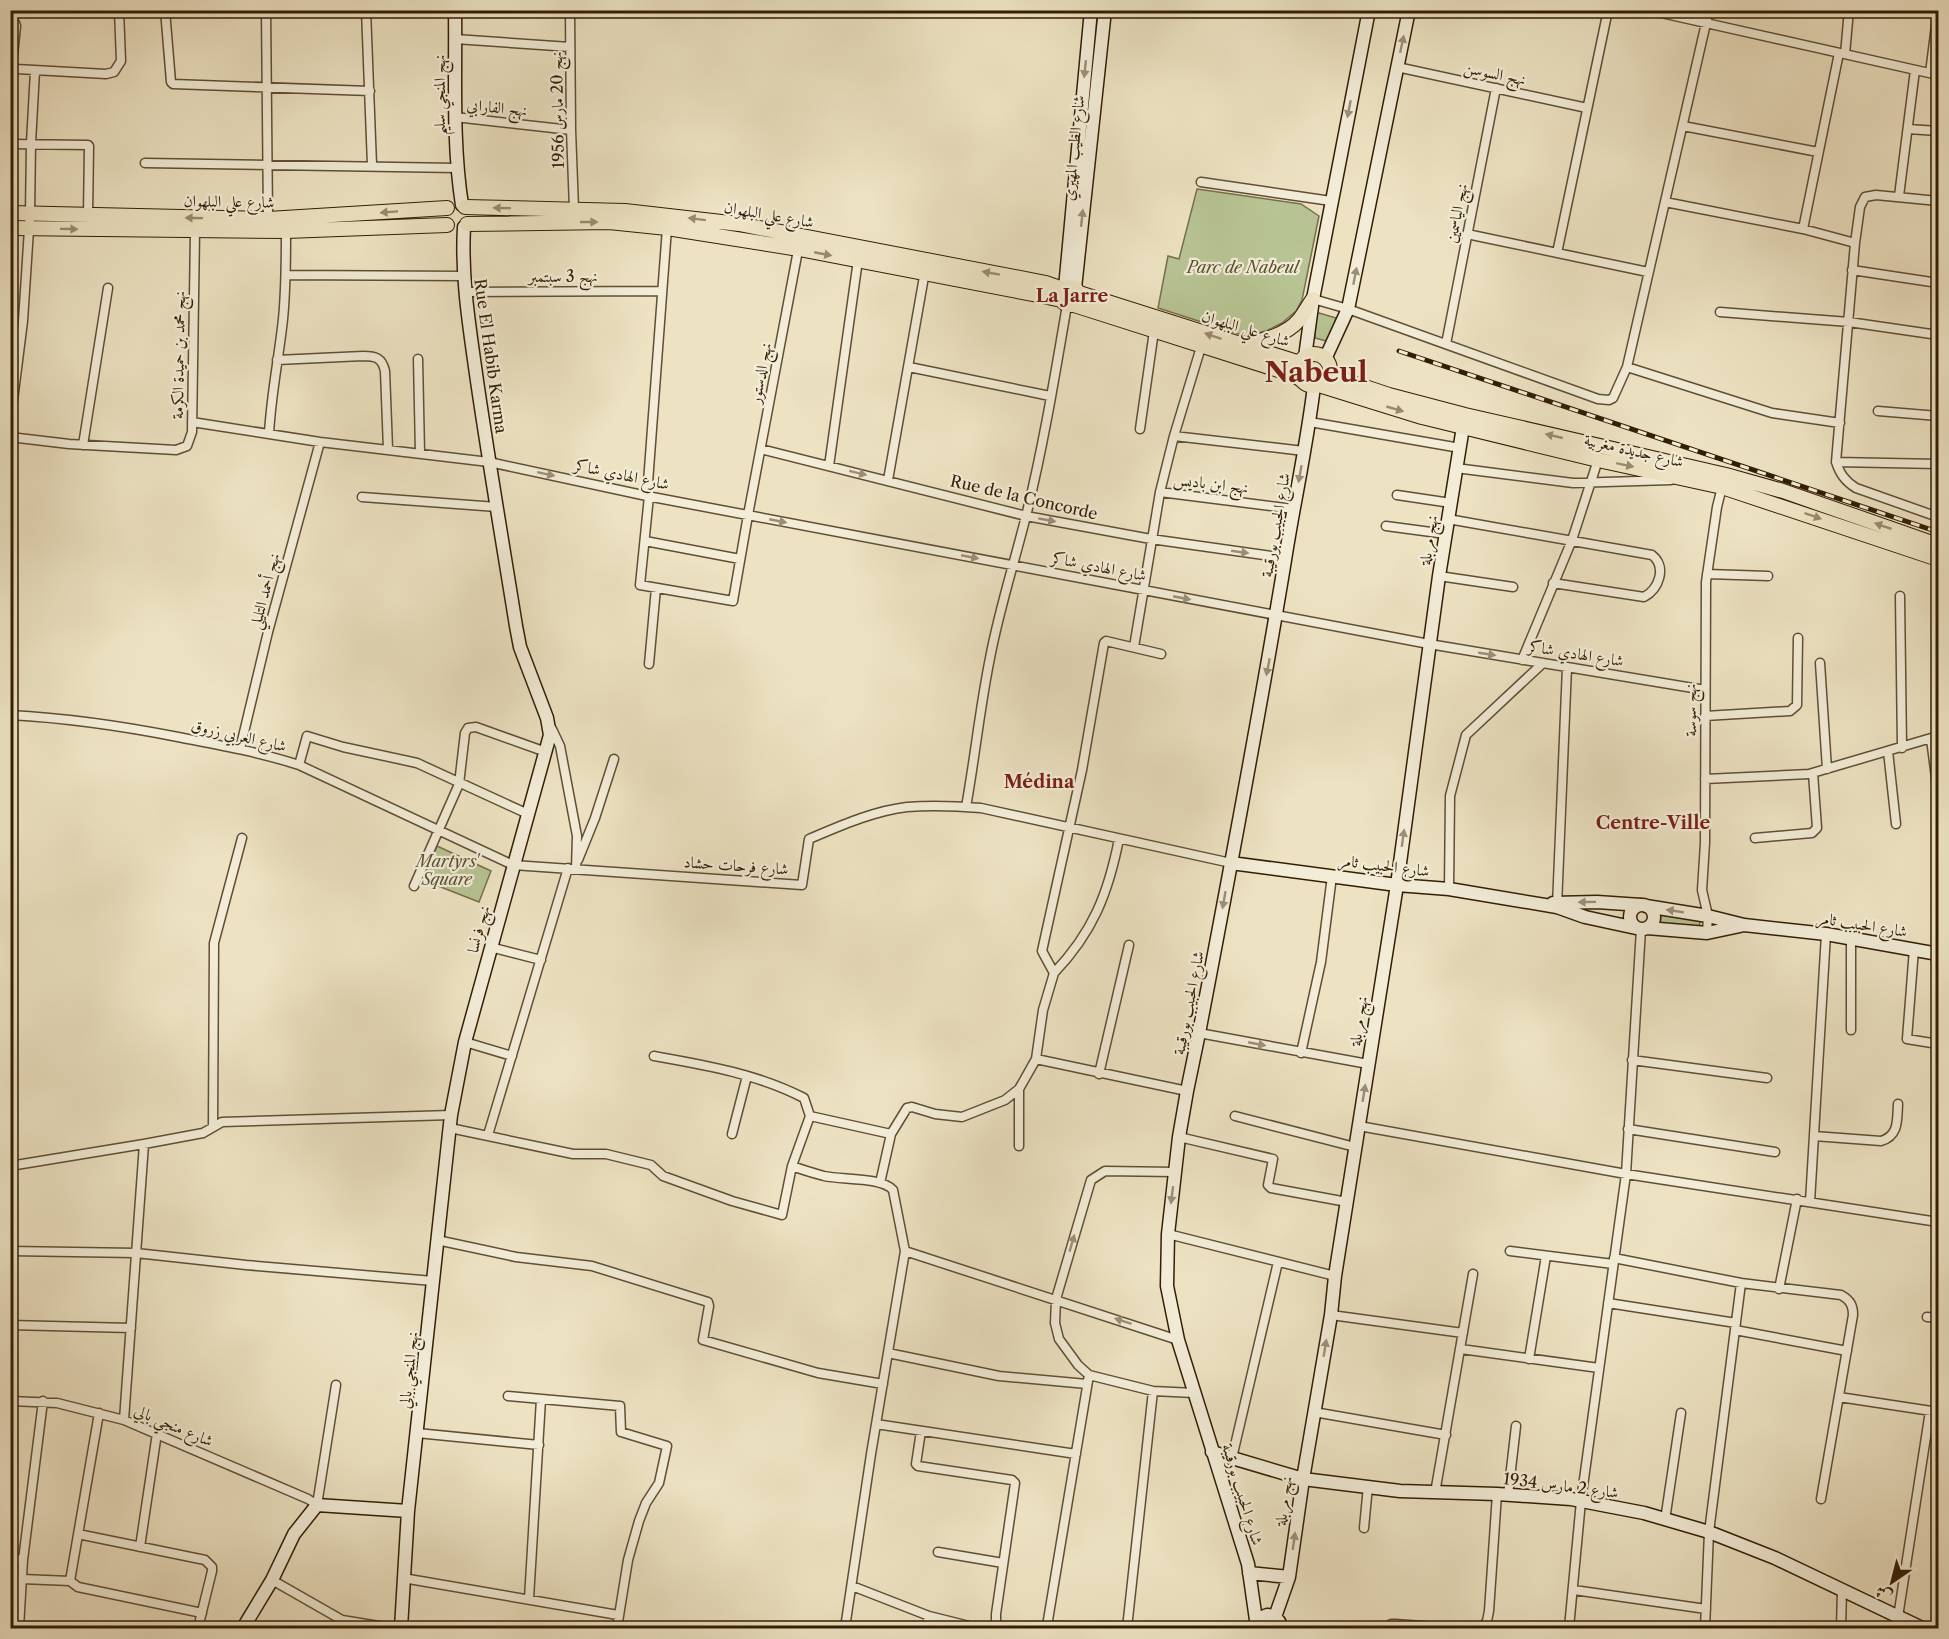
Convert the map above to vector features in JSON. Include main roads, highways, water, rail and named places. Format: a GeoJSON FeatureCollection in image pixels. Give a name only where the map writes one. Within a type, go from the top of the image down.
{"type":"FeatureCollection","features":[{"type":"Feature","properties":{"kind":"main road","name":"شارع علي البلهوان"},"geometry":{"type":"LineString","coordinates":[[10,213],[268,219],[457,206],[574,209],[668,215],[739,224],[858,260],[925,267]]}},
{"type":"Feature","properties":{"kind":"main road"},"geometry":{"type":"LineString","coordinates":[[457,206],[469,215],[458,226],[444,217],[457,206]]}},
{"type":"Feature","properties":{"kind":"main road","name":"شارع علي البلهوان"},"geometry":{"type":"LineString","coordinates":[[10,228],[286,231],[609,222],[668,228],[800,243],[1069,295],[1092,296],[1235,344],[1303,360]]}},
{"type":"Feature","properties":{"kind":"main road","name":"شارع علي البلهوان"},"geometry":{"type":"LineString","coordinates":[[1069,295],[1154,331],[1294,375],[1312,384]]}},
{"type":"Feature","properties":{"kind":"main road"},"geometry":{"type":"LineString","coordinates":[[1235,344],[1257,342],[1298,322],[1312,299]]}},
{"type":"Feature","properties":{"kind":"main road"},"geometry":{"type":"LineString","coordinates":[[1313,354],[1325,359],[1330,366],[1326,381],[1312,384],[1299,373],[1303,360],[1313,354]]}},
{"type":"Feature","properties":{"kind":"main road","name":"شارع جديدة مغربية"},"geometry":{"type":"LineString","coordinates":[[1329,375],[1464,421],[1599,460],[1722,487],[1938,559]]}},
{"type":"Feature","properties":{"kind":"main road","name":"شارع جديدة مغربية"},"geometry":{"type":"LineString","coordinates":[[1312,384],[1386,407],[1726,475],[1783,491],[1938,545]]}},
{"type":"Feature","properties":{"kind":"railway"},"geometry":{"type":"LineString","coordinates":[[1399,351],[1938,532]]}},
{"type":"Feature","properties":{"kind":"district","name":"La Jarre"},"geometry":{"type":"Point","coordinates":[1072,296]}},
{"type":"Feature","properties":{"kind":"district","name":"Nabeul"},"geometry":{"type":"Point","coordinates":[1316,372]}},
{"type":"Feature","properties":{"kind":"district","name":"Médina"},"geometry":{"type":"Point","coordinates":[1039,782]}},
{"type":"Feature","properties":{"kind":"district","name":"Centre-Ville"},"geometry":{"type":"Point","coordinates":[1653,823]}},
{"type":"Feature","properties":{"kind":"park label","name":"Parc de Nabeul"},"geometry":{"type":"Point","coordinates":[1243,267]}},
{"type":"Feature","properties":{"kind":"park label","name":"Martyrs' Square"},"geometry":{"type":"Point","coordinates":[447,870]}}]}
